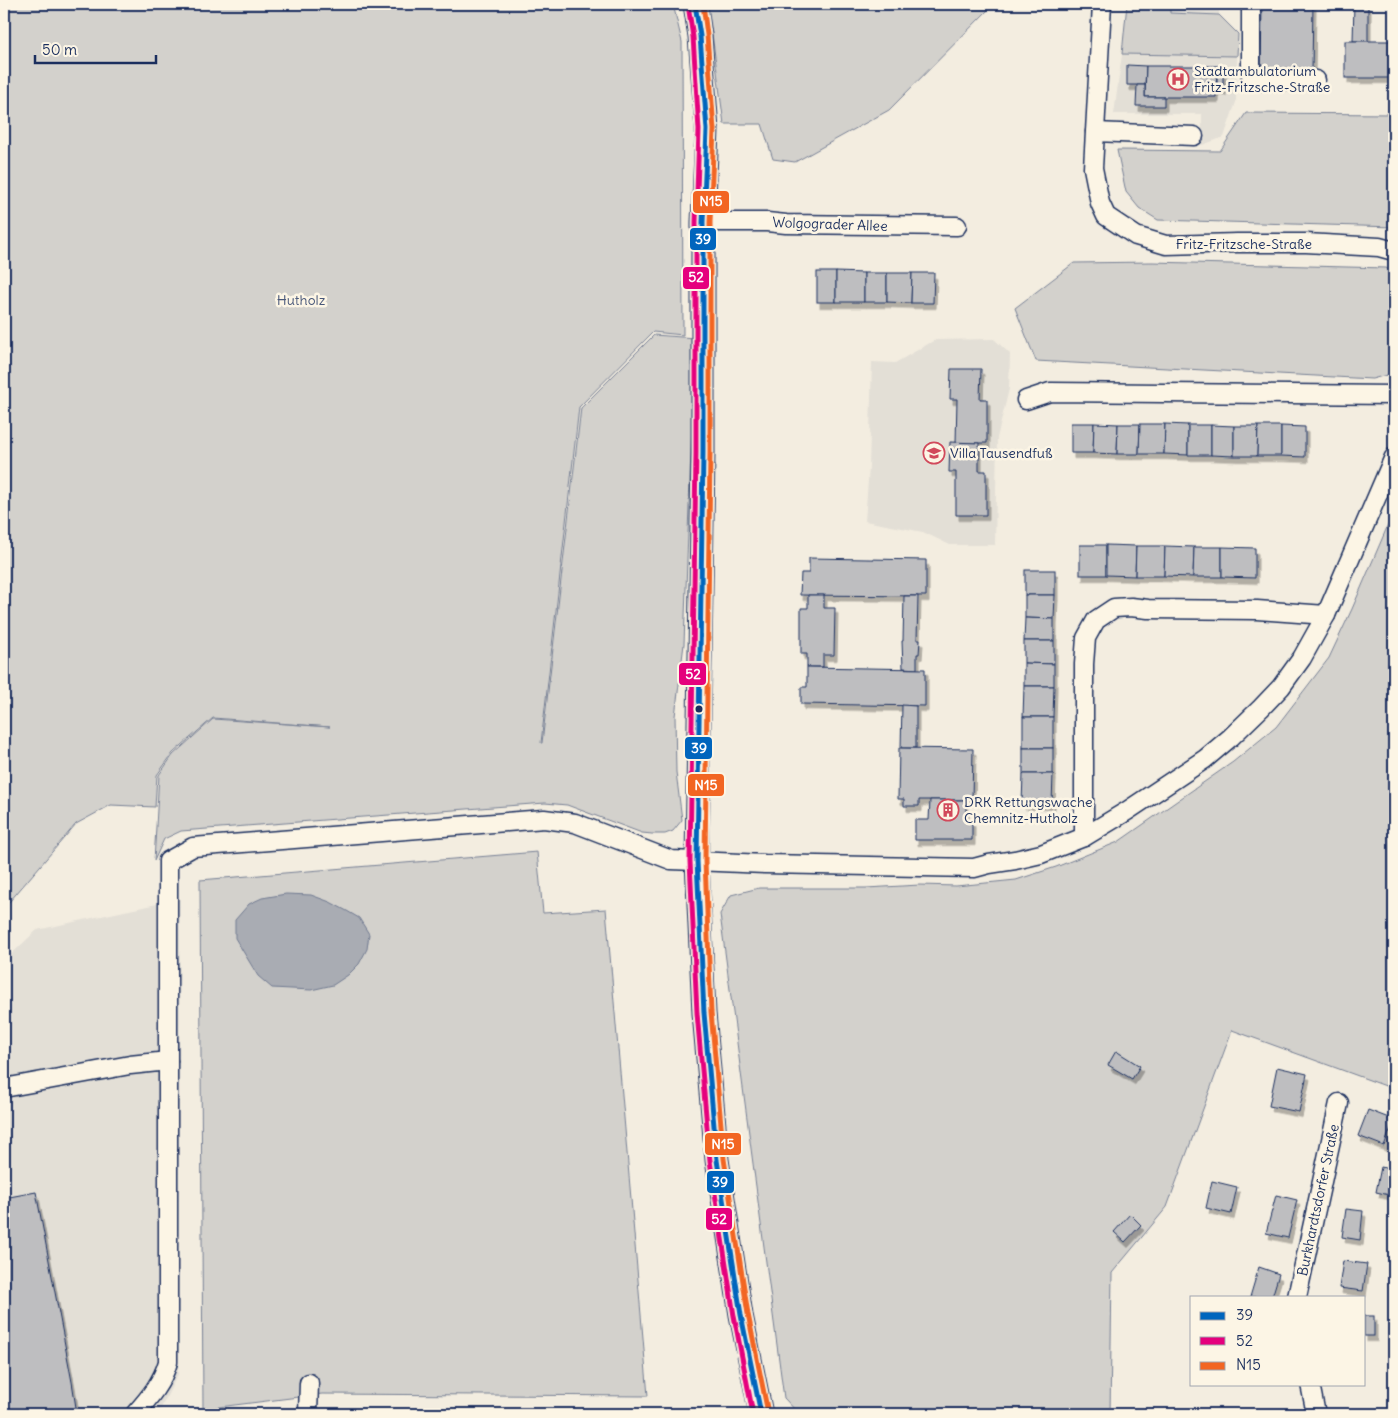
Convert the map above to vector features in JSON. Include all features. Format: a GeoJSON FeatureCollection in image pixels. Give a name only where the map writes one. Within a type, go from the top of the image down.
{"type":"FeatureCollection","features":[{"type":"Feature","properties":{"kind":"main road"},"geometry":{"type":"LineString","coordinates":[[695,4],[700,36],[706,130],[703,222],[703,453],[697,861],[704,1013],[717,1160],[741,1315],[761,1414]]}},
{"type":"Feature","properties":{"kind":"street","name":"Fritz-Fritzsche-Straße"},"geometry":{"type":"LineString","coordinates":[[1102,4],[1093,168],[1100,203],[1106,216],[1136,236],[1166,245],[1237,242],[1379,247],[1394,251]]}},
{"type":"Feature","properties":{"kind":"street"},"geometry":{"type":"LineString","coordinates":[[1252,4],[1251,76],[1257,81],[1316,80]]}},
{"type":"Feature","properties":{"kind":"street"},"geometry":{"type":"LineString","coordinates":[[1095,132],[1194,136]]}},
{"type":"Feature","properties":{"kind":"street","name":"Wolgograder Allee"},"geometry":{"type":"LineString","coordinates":[[703,222],[957,226]]}},
{"type":"Feature","properties":{"kind":"street"},"geometry":{"type":"LineString","coordinates":[[1026,400],[1050,392],[1394,395]]}},
{"type":"Feature","properties":{"kind":"street"},"geometry":{"type":"LineString","coordinates":[[136,1414],[164,1375],[168,1362],[168,861],[193,847],[544,819],[575,823],[671,860],[974,868],[1041,854],[1084,837],[1197,764],[1231,737],[1281,687],[1302,658],[1326,615],[1394,456]]}},
{"type":"Feature","properties":{"kind":"street"},"geometry":{"type":"LineString","coordinates":[[1084,837],[1084,664],[1086,638],[1096,620],[1114,608],[1131,607],[1257,610],[1326,615]]}},
{"type":"Feature","properties":{"kind":"street"},"geometry":{"type":"LineString","coordinates":[[4,1088],[130,1065],[168,1062]]}},
{"type":"Feature","properties":{"kind":"street","name":"Burkhardtsdorfer Straße"},"geometry":{"type":"LineString","coordinates":[[1297,1296],[1339,1103]]}},
{"type":"Feature","properties":{"kind":"street"},"geometry":{"type":"LineString","coordinates":[[308,1414],[309,1383]]}},
{"type":"Feature","properties":{"kind":"street"},"geometry":{"type":"LineString","coordinates":[[1310,1386],[1316,1414]]}},
{"type":"Feature","properties":{"kind":"shaded area"},"geometry":{"type":"Polygon","coordinates":[[[1170,4],[1219,4],[1219,15],[1169,13],[1170,4]]]}},
{"type":"Feature","properties":{"kind":"shaded area","name":"Stadtambulatorium Fritz-Fritzsche-Straße"},"geometry":{"type":"Polygon","coordinates":[[[1122,54],[1237,56],[1236,102],[1224,137],[1202,145],[1202,114],[1114,114],[1122,54]]]}},
{"type":"Feature","properties":{"kind":"shaded area","name":"Villa Tausendfuß"},"geometry":{"type":"Polygon","coordinates":[[[994,339],[1010,354],[1009,389],[997,438],[995,545],[950,545],[923,532],[865,521],[869,467],[872,362],[895,363],[935,340],[994,339]]]}},
{"type":"Feature","properties":{"kind":"shaded area"},"geometry":{"type":"Polygon","coordinates":[[[286,894],[311,895],[330,902],[359,918],[369,934],[367,949],[359,964],[348,975],[333,985],[311,990],[272,988],[258,976],[235,938],[235,920],[249,904],[262,898],[286,894]]]}},
{"type":"Feature","properties":{"kind":"shaded area"},"geometry":{"type":"Polygon","coordinates":[[[180,899],[178,1374],[158,1414],[4,1414],[4,961],[37,930],[180,899]]]}},
{"type":"Feature","properties":{"kind":"green space","name":"Hutholz"},"geometry":{"type":"Polygon","coordinates":[[[4,4],[673,4],[682,42],[683,335],[653,332],[579,407],[541,743],[581,408],[654,335],[695,338],[684,644],[675,716],[676,772],[682,820],[673,831],[665,834],[642,833],[567,805],[545,803],[181,831],[164,839],[154,861],[159,775],[173,755],[213,719],[330,727],[213,718],[173,753],[157,775],[155,807],[111,805],[76,824],[4,908],[4,4]]]}},
{"type":"Feature","properties":{"kind":"green space"},"geometry":{"type":"Polygon","coordinates":[[[708,4],[994,4],[889,110],[795,162],[773,159],[762,124],[724,124],[708,4]]]}},
{"type":"Feature","properties":{"kind":"green space"},"geometry":{"type":"Polygon","coordinates":[[[1127,4],[1170,4],[1170,13],[1219,15],[1238,34],[1237,56],[1122,54],[1127,4]]]}},
{"type":"Feature","properties":{"kind":"green space"},"geometry":{"type":"Polygon","coordinates":[[[1246,113],[1394,114],[1394,227],[1158,220],[1139,208],[1126,192],[1117,150],[1220,151],[1246,113]]]}},
{"type":"Feature","properties":{"kind":"green space"},"geometry":{"type":"Polygon","coordinates":[[[1152,262],[1386,268],[1394,272],[1394,373],[1372,379],[1036,361],[1015,308],[1074,263],[1152,262]]]}},
{"type":"Feature","properties":{"kind":"green space"},"geometry":{"type":"Polygon","coordinates":[[[1394,511],[1394,1089],[1232,1030],[1167,1207],[1112,1273],[1110,1414],[799,1414],[784,1398],[720,914],[731,895],[759,888],[956,886],[1016,880],[1056,867],[1118,842],[1233,762],[1276,727],[1329,658],[1394,511]]]}},
{"type":"Feature","properties":{"kind":"green space"},"geometry":{"type":"Polygon","coordinates":[[[537,852],[543,913],[606,909],[648,1396],[322,1394],[203,1409],[200,880],[537,852]]]}},
{"type":"Feature","properties":{"kind":"building"},"geometry":{"type":"Polygon","coordinates":[[[1262,4],[1313,4],[1312,71],[1261,71],[1262,4]]]}},
{"type":"Feature","properties":{"kind":"building"},"geometry":{"type":"Polygon","coordinates":[[[1354,4],[1368,4],[1368,41],[1353,41],[1354,4]]]}},
{"type":"Feature","properties":{"kind":"building"},"geometry":{"type":"Polygon","coordinates":[[[1345,41],[1394,41],[1394,78],[1345,78],[1345,41]]]}},
{"type":"Feature","properties":{"kind":"building"},"geometry":{"type":"Polygon","coordinates":[[[1127,65],[1146,66],[1145,85],[1127,85],[1127,65]]]}},
{"type":"Feature","properties":{"kind":"building"},"geometry":{"type":"Polygon","coordinates":[[[1146,66],[1217,66],[1216,97],[1145,97],[1146,66]]]}},
{"type":"Feature","properties":{"kind":"building"},"geometry":{"type":"Polygon","coordinates":[[[1217,66],[1223,66],[1223,90],[1217,90],[1217,66]]]}},
{"type":"Feature","properties":{"kind":"building"},"geometry":{"type":"Polygon","coordinates":[[[1137,85],[1145,85],[1145,97],[1164,97],[1164,106],[1136,106],[1137,85]]]}},
{"type":"Feature","properties":{"kind":"building"},"geometry":{"type":"Polygon","coordinates":[[[817,272],[836,272],[836,302],[817,302],[817,272]]]}},
{"type":"Feature","properties":{"kind":"building"},"geometry":{"type":"Polygon","coordinates":[[[836,272],[864,273],[864,302],[836,302],[836,272]]]}},
{"type":"Feature","properties":{"kind":"building"},"geometry":{"type":"Polygon","coordinates":[[[864,273],[887,273],[887,302],[864,302],[864,273]]]}},
{"type":"Feature","properties":{"kind":"building"},"geometry":{"type":"Polygon","coordinates":[[[887,273],[912,273],[911,303],[887,302],[887,273]]]}},
{"type":"Feature","properties":{"kind":"building"},"geometry":{"type":"Polygon","coordinates":[[[912,273],[934,273],[933,303],[911,303],[912,273]]]}},
{"type":"Feature","properties":{"kind":"building"},"geometry":{"type":"Polygon","coordinates":[[[951,369],[981,369],[980,399],[987,399],[987,443],[956,443],[957,399],[950,399],[951,369]]]}},
{"type":"Feature","properties":{"kind":"building"},"geometry":{"type":"Polygon","coordinates":[[[1071,423],[1094,423],[1093,453],[1071,453],[1071,423]]]}},
{"type":"Feature","properties":{"kind":"building"},"geometry":{"type":"Polygon","coordinates":[[[1094,423],[1118,424],[1117,454],[1093,453],[1094,423]]]}},
{"type":"Feature","properties":{"kind":"building"},"geometry":{"type":"Polygon","coordinates":[[[1118,424],[1140,424],[1139,454],[1117,454],[1118,424]]]}},
{"type":"Feature","properties":{"kind":"building"},"geometry":{"type":"Polygon","coordinates":[[[1140,424],[1165,424],[1164,454],[1139,454],[1140,424]]]}},
{"type":"Feature","properties":{"kind":"building"},"geometry":{"type":"Polygon","coordinates":[[[1165,424],[1188,425],[1188,455],[1164,454],[1165,424]]]}},
{"type":"Feature","properties":{"kind":"building"},"geometry":{"type":"Polygon","coordinates":[[[1188,425],[1211,425],[1211,455],[1188,455],[1188,425]]]}},
{"type":"Feature","properties":{"kind":"building"},"geometry":{"type":"Polygon","coordinates":[[[1211,425],[1234,426],[1234,456],[1211,455],[1211,425]]]}},
{"type":"Feature","properties":{"kind":"building"},"geometry":{"type":"Polygon","coordinates":[[[1234,426],[1258,426],[1257,456],[1234,456],[1234,426]]]}},
{"type":"Feature","properties":{"kind":"building"},"geometry":{"type":"Polygon","coordinates":[[[1258,426],[1281,426],[1281,456],[1257,456],[1258,426]]]}},
{"type":"Feature","properties":{"kind":"building"},"geometry":{"type":"Polygon","coordinates":[[[1281,426],[1305,427],[1305,457],[1281,456],[1281,426]]]}},
{"type":"Feature","properties":{"kind":"building"},"geometry":{"type":"Polygon","coordinates":[[[950,442],[979,443],[979,471],[986,471],[986,515],[956,515],[956,472],[949,472],[950,442]]]}},
{"type":"Feature","properties":{"kind":"building"},"geometry":{"type":"Polygon","coordinates":[[[1080,545],[1106,545],[1106,575],[1080,575],[1080,545]]]}},
{"type":"Feature","properties":{"kind":"building"},"geometry":{"type":"Polygon","coordinates":[[[1106,545],[1136,546],[1135,576],[1106,575],[1106,545]]]}},
{"type":"Feature","properties":{"kind":"building"},"geometry":{"type":"Polygon","coordinates":[[[1136,546],[1165,546],[1164,576],[1135,576],[1136,546]]]}},
{"type":"Feature","properties":{"kind":"building"},"geometry":{"type":"Polygon","coordinates":[[[1165,546],[1194,547],[1193,577],[1164,576],[1165,546]]]}},
{"type":"Feature","properties":{"kind":"building"},"geometry":{"type":"Polygon","coordinates":[[[1194,547],[1222,547],[1222,577],[1193,577],[1194,547]]]}},
{"type":"Feature","properties":{"kind":"building"},"geometry":{"type":"Polygon","coordinates":[[[1222,547],[1255,548],[1255,578],[1222,577],[1222,547]]]}},
{"type":"Feature","properties":{"kind":"building"},"geometry":{"type":"Polygon","coordinates":[[[809,558],[926,560],[926,596],[800,595],[801,573],[809,573],[809,558]]]}},
{"type":"Feature","properties":{"kind":"building"},"geometry":{"type":"Polygon","coordinates":[[[1025,570],[1055,570],[1055,595],[1025,595],[1025,570]]]}},
{"type":"Feature","properties":{"kind":"building"},"geometry":{"type":"Polygon","coordinates":[[[808,595],[824,595],[824,608],[835,608],[834,655],[823,655],[823,667],[807,667],[807,654],[801,654],[801,608],[808,608],[808,595]]]}},
{"type":"Feature","properties":{"kind":"building"},"geometry":{"type":"Polygon","coordinates":[[[1025,595],[1055,595],[1054,619],[1025,618],[1025,595]]]}},
{"type":"Feature","properties":{"kind":"building"},"geometry":{"type":"Polygon","coordinates":[[[904,596],[918,596],[917,640],[920,640],[919,654],[917,654],[917,669],[903,668],[904,596]]]}},
{"type":"Feature","properties":{"kind":"building"},"geometry":{"type":"Polygon","coordinates":[[[1025,618],[1054,619],[1054,641],[1024,641],[1025,618]]]}},
{"type":"Feature","properties":{"kind":"building"},"geometry":{"type":"Polygon","coordinates":[[[1024,641],[1054,641],[1054,664],[1024,663],[1024,641]]]}},
{"type":"Feature","properties":{"kind":"building"},"geometry":{"type":"Polygon","coordinates":[[[1024,663],[1054,664],[1054,686],[1024,686],[1024,663]]]}},
{"type":"Feature","properties":{"kind":"building"},"geometry":{"type":"Polygon","coordinates":[[[807,667],[925,669],[925,706],[801,704],[801,687],[807,687],[807,667]]]}},
{"type":"Feature","properties":{"kind":"building"},"geometry":{"type":"Polygon","coordinates":[[[1024,686],[1054,686],[1053,717],[1023,717],[1024,686]]]}},
{"type":"Feature","properties":{"kind":"building"},"geometry":{"type":"Polygon","coordinates":[[[902,705],[916,706],[916,748],[901,748],[902,705]]]}},
{"type":"Feature","properties":{"kind":"building"},"geometry":{"type":"Polygon","coordinates":[[[1023,717],[1053,717],[1053,748],[1023,748],[1023,717]]]}},
{"type":"Feature","properties":{"kind":"building"},"geometry":{"type":"Polygon","coordinates":[[[899,748],[973,749],[972,800],[919,800],[919,806],[904,806],[904,799],[898,799],[899,748]]]}},
{"type":"Feature","properties":{"kind":"building"},"geometry":{"type":"Polygon","coordinates":[[[1023,748],[1053,748],[1053,774],[1023,774],[1023,748]]]}},
{"type":"Feature","properties":{"kind":"building"},"geometry":{"type":"Polygon","coordinates":[[[1023,774],[1053,774],[1052,804],[1022,804],[1023,774]]]}},
{"type":"Feature","properties":{"kind":"building","name":"DRK Rettungswache Chemnitz-Hutholz"},"geometry":{"type":"Polygon","coordinates":[[[930,800],[966,800],[966,821],[972,821],[972,840],[915,840],[915,820],[929,820],[930,800]]]}},
{"type":"Feature","properties":{"kind":"building"},"geometry":{"type":"Polygon","coordinates":[[[1116,1051],[1140,1066],[1132,1079],[1108,1065],[1116,1051]]]}},
{"type":"Feature","properties":{"kind":"building"},"geometry":{"type":"Polygon","coordinates":[[[1277,1067],[1307,1074],[1299,1112],[1269,1106],[1277,1067]]]}},
{"type":"Feature","properties":{"kind":"building"},"geometry":{"type":"Polygon","coordinates":[[[1368,1110],[1394,1120],[1384,1146],[1358,1136],[1368,1110]]]}},
{"type":"Feature","properties":{"kind":"building"},"geometry":{"type":"Polygon","coordinates":[[[1381,1167],[1394,1170],[1394,1196],[1376,1192],[1381,1167]]]}},
{"type":"Feature","properties":{"kind":"building"},"geometry":{"type":"Polygon","coordinates":[[[1212,1181],[1237,1187],[1231,1214],[1206,1208],[1212,1181]]]}},
{"type":"Feature","properties":{"kind":"building"},"geometry":{"type":"Polygon","coordinates":[[[36,1192],[77,1414],[4,1414],[4,1198],[36,1192]]]}},
{"type":"Feature","properties":{"kind":"building"},"geometry":{"type":"Polygon","coordinates":[[[1276,1195],[1297,1200],[1288,1238],[1266,1233],[1276,1195]]]}},
{"type":"Feature","properties":{"kind":"building"},"geometry":{"type":"Polygon","coordinates":[[[1346,1209],[1363,1211],[1360,1240],[1342,1237],[1346,1209]]]}},
{"type":"Feature","properties":{"kind":"building"},"geometry":{"type":"Polygon","coordinates":[[[1130,1214],[1141,1225],[1125,1242],[1114,1232],[1130,1214]]]}},
{"type":"Feature","properties":{"kind":"building"},"geometry":{"type":"Polygon","coordinates":[[[1343,1261],[1367,1264],[1363,1291],[1339,1288],[1343,1261]]]}},
{"type":"Feature","properties":{"kind":"building"},"geometry":{"type":"Polygon","coordinates":[[[1259,1267],[1279,1274],[1272,1296],[1250,1296],[1259,1267]]]}},
{"type":"Feature","properties":{"kind":"building"},"geometry":{"type":"Polygon","coordinates":[[[1366,1316],[1374,1316],[1374,1336],[1366,1336],[1366,1316]]]}},
{"type":"Feature","properties":{"kind":"transit line","name":"39"},"geometry":{"type":"LineString","coordinates":[[695,4],[700,36],[707,130],[703,222],[703,453],[697,861],[704,1013],[717,1160],[741,1315],[761,1414]]}},
{"type":"Feature","properties":{"kind":"transit line","name":"N15"},"geometry":{"type":"LineString","coordinates":[[703,4],[714,130],[710,222],[710,453],[705,861],[711,1012],[724,1159],[748,1314],[768,1413]]}},
{"type":"Feature","properties":{"kind":"transit line","name":"52"},"geometry":{"type":"LineString","coordinates":[[688,5],[693,37],[699,130],[696,222],[696,453],[690,861],[697,1013],[710,1161],[734,1316],[753,1414]]}},
{"type":"Feature","properties":{"kind":"place","name":"Stadtambulatorium Fritz-Fritzsche-Straße"},"geometry":{"type":"Point","coordinates":[1178,79]}},
{"type":"Feature","properties":{"kind":"place","name":"Villa Tausendfuß"},"geometry":{"type":"Point","coordinates":[934,453]}},
{"type":"Feature","properties":{"kind":"place","name":"DRK Rettungswache Chemnitz-Hutholz"},"geometry":{"type":"Point","coordinates":[948,810]}}]}
